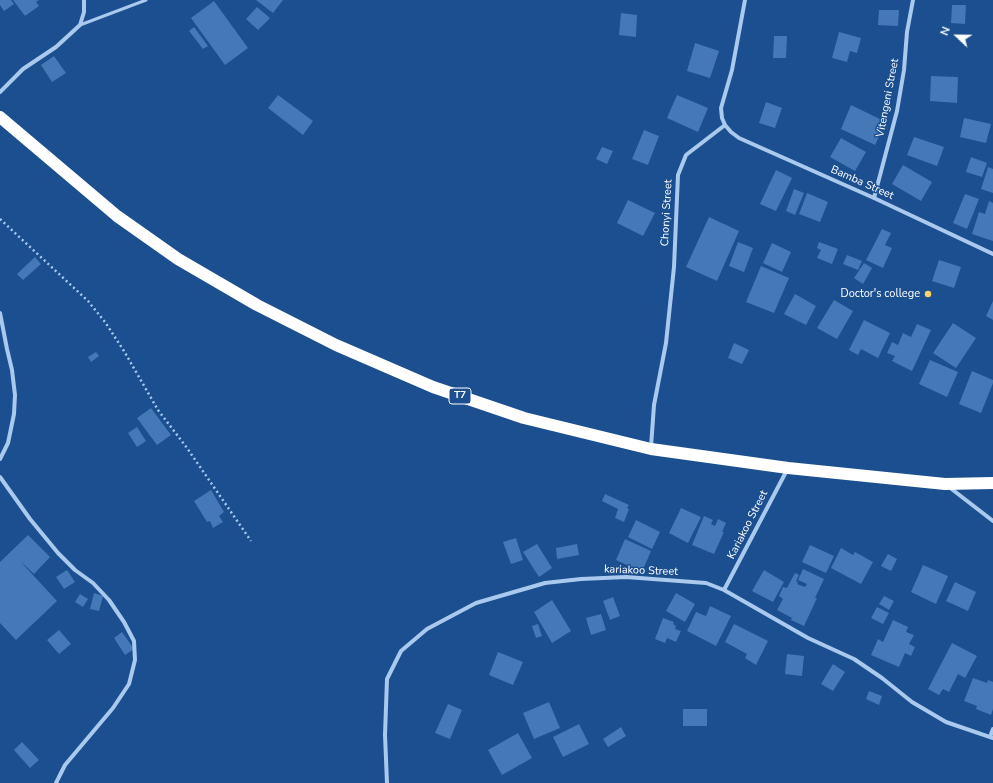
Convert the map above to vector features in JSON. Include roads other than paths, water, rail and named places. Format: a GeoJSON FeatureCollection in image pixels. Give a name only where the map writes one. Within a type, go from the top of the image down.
{"type":"FeatureCollection","features":[{"type":"Feature","properties":{"kind":"highway","name":"T7"},"geometry":{"type":"LineString","coordinates":[[0,117],[117,216],[178,259],[257,306],[336,345],[433,387],[524,418],[651,450],[788,468],[945,484],[993,483]]}},
{"type":"Feature","properties":{"kind":"street"},"geometry":{"type":"LineString","coordinates":[[0,92],[23,70],[56,47],[80,25],[84,12],[84,0]]}},
{"type":"Feature","properties":{"kind":"street"},"geometry":{"type":"LineString","coordinates":[[725,125],[722,118],[721,108],[732,70],[745,0]]}},
{"type":"Feature","properties":{"kind":"street","name":"Vitengeni Street"},"geometry":{"type":"LineString","coordinates":[[874,198],[897,111],[904,70],[907,32],[913,0]]}},
{"type":"Feature","properties":{"kind":"street","name":"Bamba Street"},"geometry":{"type":"LineString","coordinates":[[725,125],[739,138],[874,198],[993,254]]}},
{"type":"Feature","properties":{"kind":"street","name":"Chonyi Street"},"geometry":{"type":"LineString","coordinates":[[651,450],[654,405],[666,343],[674,267],[675,210],[678,176],[686,155],[725,125]]}},
{"type":"Feature","properties":{"kind":"street"},"geometry":{"type":"LineString","coordinates":[[0,313],[12,370],[15,395],[14,414],[8,443],[0,459]]}},
{"type":"Feature","properties":{"kind":"street","name":"Kariakoo Street"},"geometry":{"type":"LineString","coordinates":[[724,590],[788,468]]}},
{"type":"Feature","properties":{"kind":"street"},"geometry":{"type":"LineString","coordinates":[[0,477],[30,519],[58,553],[75,570],[93,583],[109,600],[124,622],[134,641],[135,660],[128,684],[113,708],[64,765],[56,783]]}},
{"type":"Feature","properties":{"kind":"street"},"geometry":{"type":"LineString","coordinates":[[945,484],[993,522]]}},
{"type":"Feature","properties":{"kind":"street","name":"kariakoo Street"},"geometry":{"type":"LineString","coordinates":[[387,783],[385,735],[387,679],[402,651],[428,629],[476,603],[545,583],[581,579],[626,577],[706,583],[724,590],[808,638],[854,659],[882,678],[912,702],[946,722],[992,738]]}},
{"type":"Feature","properties":{"kind":"street"},"geometry":{"type":"LineString","coordinates":[[992,738],[993,729]]}},
{"type":"Feature","properties":{"kind":"lane"},"geometry":{"type":"LineString","coordinates":[[80,25],[146,0]]}},
{"type":"Feature","properties":{"kind":"place","name":"Doctor's college"},"geometry":{"type":"Point","coordinates":[928,294]}}]}
